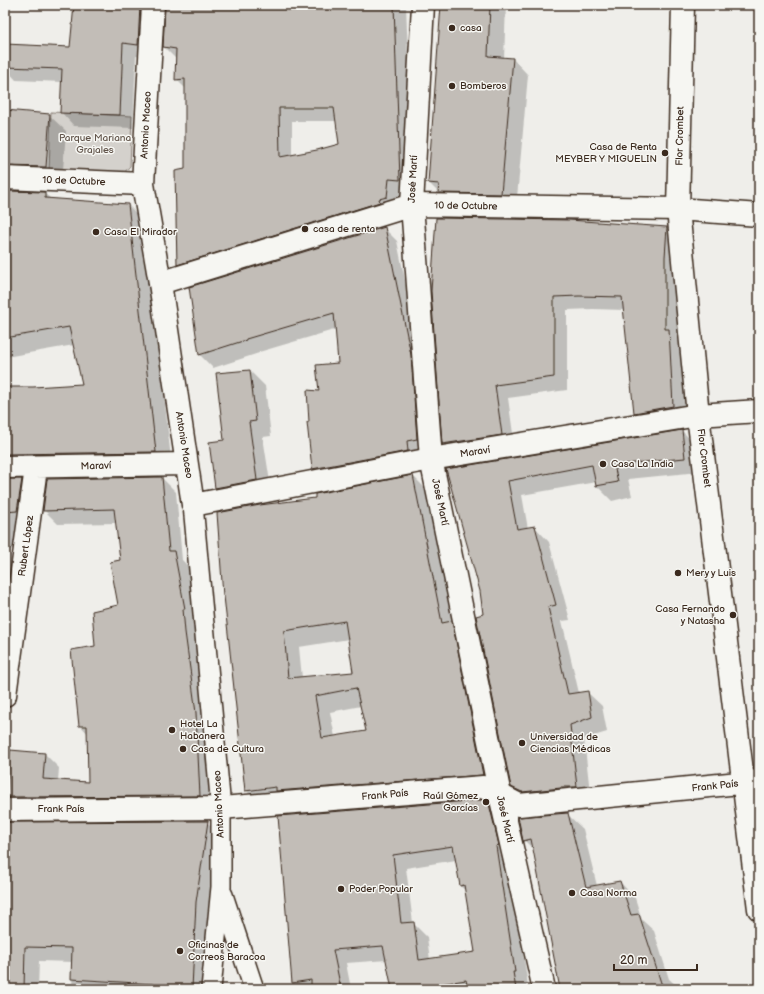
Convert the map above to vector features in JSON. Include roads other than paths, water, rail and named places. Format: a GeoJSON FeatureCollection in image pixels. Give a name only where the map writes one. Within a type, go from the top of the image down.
{"type":"FeatureCollection","features":[{"type":"Feature","properties":{"kind":"street","name":"Antonio Maceo"},"geometry":{"type":"LineString","coordinates":[[153,5],[143,184],[160,283],[193,505],[221,808],[221,887],[211,989]]}},
{"type":"Feature","properties":{"kind":"street","name":"José Martí"},"geometry":{"type":"LineString","coordinates":[[423,5],[412,205],[431,459],[500,795],[544,989]]}},
{"type":"Feature","properties":{"kind":"street","name":"Flor Crombet"},"geometry":{"type":"LineString","coordinates":[[683,5],[678,209],[698,415],[751,782],[759,910]]}},
{"type":"Feature","properties":{"kind":"street","name":"10 de Octubre"},"geometry":{"type":"LineString","coordinates":[[5,178],[143,184]]}},
{"type":"Feature","properties":{"kind":"street","name":"10 de Octubre"},"geometry":{"type":"LineString","coordinates":[[160,283],[412,205],[678,209],[759,215]]}},
{"type":"Feature","properties":{"kind":"street","name":"Maraví"},"geometry":{"type":"LineString","coordinates":[[193,505],[431,459],[698,415],[759,411]]}},
{"type":"Feature","properties":{"kind":"street","name":"Maraví"},"geometry":{"type":"LineString","coordinates":[[5,467],[36,468],[186,464]]}},
{"type":"Feature","properties":{"kind":"street","name":"Rubert López"},"geometry":{"type":"LineString","coordinates":[[5,695],[36,468]]}},
{"type":"Feature","properties":{"kind":"street","name":"Frank País"},"geometry":{"type":"LineString","coordinates":[[5,810],[221,808],[483,787],[519,805],[751,782]]}},
{"type":"Feature","properties":{"kind":"street","name":"Antonio Maceo"},"geometry":{"type":"LineString","coordinates":[[221,887],[254,989]]}},
{"type":"Feature","properties":{"kind":"place","name":"casa"},"geometry":{"type":"Point","coordinates":[452,28]}},
{"type":"Feature","properties":{"kind":"place","name":"Bomberos"},"geometry":{"type":"Point","coordinates":[452,86]}},
{"type":"Feature","properties":{"kind":"place","name":"Casa de Renta MEYBER Y MIGUELIN"},"geometry":{"type":"Point","coordinates":[665,153]}},
{"type":"Feature","properties":{"kind":"place","name":"casa de renta"},"geometry":{"type":"Point","coordinates":[305,229]}},
{"type":"Feature","properties":{"kind":"place","name":"Casa El Mirador"},"geometry":{"type":"Point","coordinates":[96,232]}},
{"type":"Feature","properties":{"kind":"place","name":"Casa La India"},"geometry":{"type":"Point","coordinates":[603,464]}},
{"type":"Feature","properties":{"kind":"place","name":"Mery y Luis"},"geometry":{"type":"Point","coordinates":[678,573]}},
{"type":"Feature","properties":{"kind":"place","name":"Casa Fernando y Natasha"},"geometry":{"type":"Point","coordinates":[733,615]}},
{"type":"Feature","properties":{"kind":"place","name":"Hotel La Habanera"},"geometry":{"type":"Point","coordinates":[172,730]}},
{"type":"Feature","properties":{"kind":"place","name":"Universidad de Ciencias Médicas"},"geometry":{"type":"Point","coordinates":[522,743]}},
{"type":"Feature","properties":{"kind":"place","name":"Casa de Cultura"},"geometry":{"type":"Point","coordinates":[183,749]}},
{"type":"Feature","properties":{"kind":"place","name":"Raúl Gómez Garcías"},"geometry":{"type":"Point","coordinates":[486,802]}},
{"type":"Feature","properties":{"kind":"place","name":"Poder Popular"},"geometry":{"type":"Point","coordinates":[341,889]}},
{"type":"Feature","properties":{"kind":"place","name":"Casa Norma"},"geometry":{"type":"Point","coordinates":[572,893]}},
{"type":"Feature","properties":{"kind":"place","name":"Oficinas de Correos Baracoa"},"geometry":{"type":"Point","coordinates":[180,951]}},
{"type":"Feature","properties":{"kind":"park label","name":"Parque Mariana Grajales"},"geometry":{"type":"Point","coordinates":[95,144]}}]}
